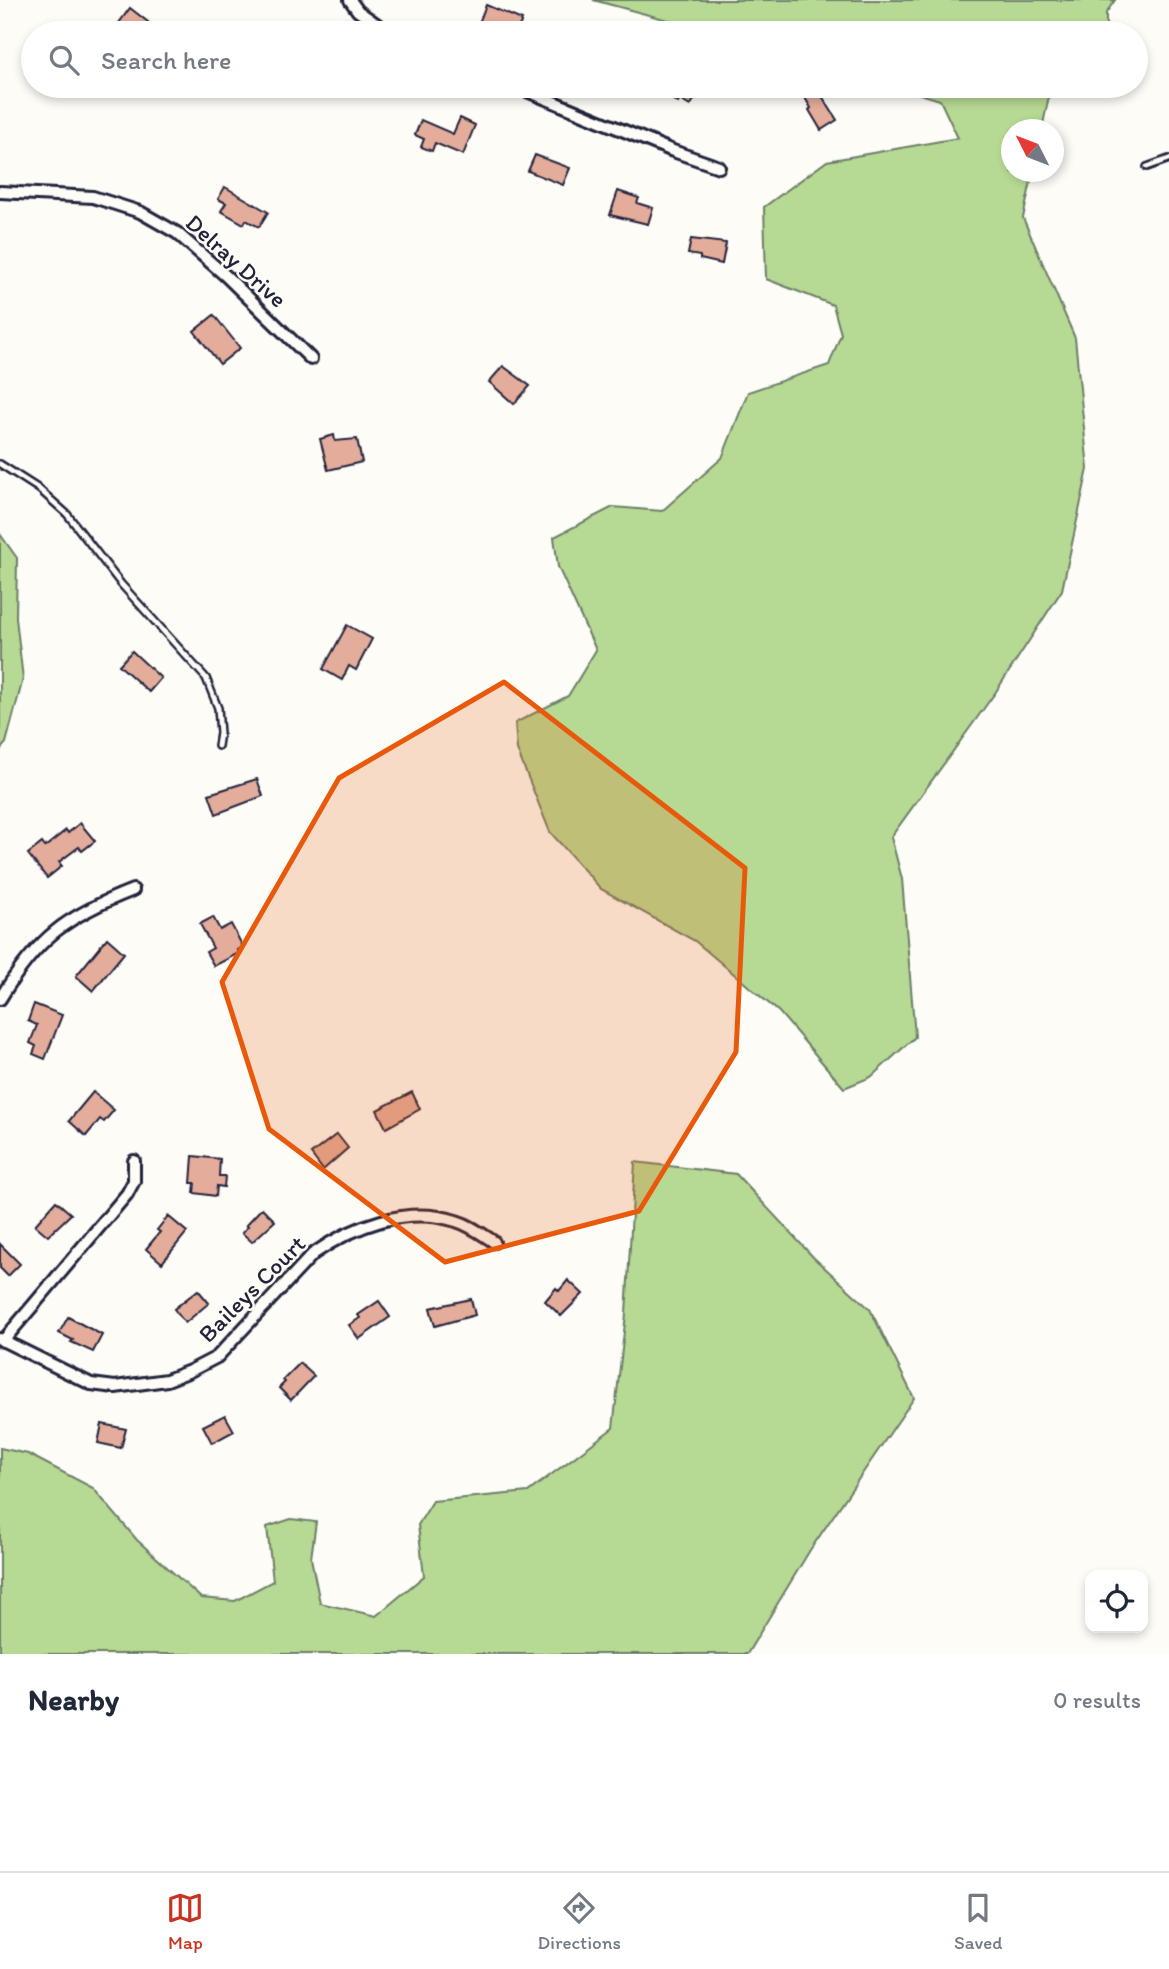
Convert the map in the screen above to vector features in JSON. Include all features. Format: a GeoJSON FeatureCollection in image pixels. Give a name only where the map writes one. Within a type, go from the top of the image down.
{"type":"FeatureCollection","features":[{"type":"Feature","properties":{"kind":"street"},"geometry":{"type":"LineString","coordinates":[[350,0],[358,11],[372,21]]}},
{"type":"Feature","properties":{"kind":"street"},"geometry":{"type":"LineString","coordinates":[[544,98],[719,167]]}},
{"type":"Feature","properties":{"kind":"street","name":"Delray Drive"},"geometry":{"type":"LineString","coordinates":[[0,192],[93,197],[140,212],[177,233],[226,276],[311,359]]}},
{"type":"Feature","properties":{"kind":"street"},"geometry":{"type":"LineString","coordinates":[[0,999],[29,955],[46,937],[89,908],[133,890]]}},
{"type":"Feature","properties":{"kind":"street"},"geometry":{"type":"LineString","coordinates":[[1,1340],[123,1200],[134,1181],[134,1161]]}},
{"type":"Feature","properties":{"kind":"street","name":"Baileys Court"},"geometry":{"type":"LineString","coordinates":[[1,1340],[91,1384],[139,1386],[167,1380],[217,1357],[313,1254],[331,1241],[363,1225],[394,1218],[433,1216],[456,1221],[494,1241]]}},
{"type":"Feature","properties":{"kind":"lane"},"geometry":{"type":"LineString","coordinates":[[1147,167],[1169,159]]}},
{"type":"Feature","properties":{"kind":"lane"},"geometry":{"type":"LineString","coordinates":[[0,464],[39,489],[67,514],[121,584],[206,678],[218,708],[218,746]]}},
{"type":"Feature","properties":{"kind":"highlighted area"},"geometry":{"type":"Polygon","coordinates":[[[504,682],[745,868],[736,1052],[639,1211],[445,1262],[269,1129],[222,982],[339,778],[504,682]]]}},
{"type":"Feature","properties":{"kind":"green space"},"geometry":{"type":"Polygon","coordinates":[[[593,0],[1115,0],[1106,13],[1106,21],[671,21],[593,0]]]}},
{"type":"Feature","properties":{"kind":"green space"},"geometry":{"type":"Polygon","coordinates":[[[933,98],[1049,98],[1044,119],[1001,119],[1001,182],[1031,182],[1023,218],[1075,338],[1088,469],[1062,590],[995,693],[891,837],[902,879],[915,1037],[871,1077],[844,1088],[779,1012],[695,941],[601,889],[550,832],[517,750],[515,723],[568,696],[596,650],[558,567],[554,537],[613,507],[662,511],[722,458],[748,392],[829,365],[841,334],[833,305],[766,279],[764,207],[827,161],[958,138],[940,100],[933,98]]]}},
{"type":"Feature","properties":{"kind":"green space"},"geometry":{"type":"Polygon","coordinates":[[[0,534],[17,558],[16,618],[23,679],[6,743],[0,750],[0,534]]]}},
{"type":"Feature","properties":{"kind":"green space"},"geometry":{"type":"Polygon","coordinates":[[[635,1162],[736,1174],[814,1258],[870,1309],[914,1398],[810,1550],[747,1654],[0,1654],[0,1448],[28,1454],[93,1488],[137,1540],[201,1598],[235,1601],[273,1581],[267,1527],[291,1519],[316,1522],[311,1558],[320,1603],[376,1616],[424,1576],[418,1525],[433,1501],[528,1492],[613,1428],[626,1314],[635,1162]]]}},
{"type":"Feature","properties":{"kind":"building"},"geometry":{"type":"Polygon","coordinates":[[[486,5],[522,20],[522,21],[480,21],[486,5]]]}},
{"type":"Feature","properties":{"kind":"building"},"geometry":{"type":"Polygon","coordinates":[[[130,8],[147,21],[120,21],[130,8]]]}},
{"type":"Feature","properties":{"kind":"building"},"geometry":{"type":"Polygon","coordinates":[[[670,98],[695,98],[690,106],[680,100],[678,103],[670,98]]]}},
{"type":"Feature","properties":{"kind":"building"},"geometry":{"type":"Polygon","coordinates":[[[805,98],[823,98],[837,120],[821,130],[809,110],[811,108],[805,98]]]}},
{"type":"Feature","properties":{"kind":"building"},"geometry":{"type":"Polygon","coordinates":[[[460,118],[475,125],[463,155],[435,143],[432,151],[421,147],[424,139],[415,135],[421,120],[453,134],[460,118]]]}},
{"type":"Feature","properties":{"kind":"building"},"geometry":{"type":"Polygon","coordinates":[[[535,155],[570,168],[563,185],[528,171],[535,155]]]}},
{"type":"Feature","properties":{"kind":"building"},"geometry":{"type":"Polygon","coordinates":[[[225,187],[268,212],[259,227],[246,220],[244,224],[221,211],[226,203],[218,199],[225,187]]]}},
{"type":"Feature","properties":{"kind":"building"},"geometry":{"type":"Polygon","coordinates":[[[618,191],[639,198],[637,203],[653,208],[648,224],[610,215],[618,191]]]}},
{"type":"Feature","properties":{"kind":"building"},"geometry":{"type":"Polygon","coordinates":[[[691,239],[726,243],[722,264],[688,254],[691,239]]]}},
{"type":"Feature","properties":{"kind":"building"},"geometry":{"type":"Polygon","coordinates":[[[214,315],[240,348],[220,364],[194,331],[214,315]]]}},
{"type":"Feature","properties":{"kind":"building"},"geometry":{"type":"Polygon","coordinates":[[[503,366],[530,386],[514,404],[489,382],[503,366]]]}},
{"type":"Feature","properties":{"kind":"building"},"geometry":{"type":"Polygon","coordinates":[[[334,435],[335,441],[357,439],[362,462],[328,470],[320,439],[334,435]]]}},
{"type":"Feature","properties":{"kind":"building"},"geometry":{"type":"Polygon","coordinates":[[[347,625],[372,639],[356,670],[349,666],[342,680],[323,669],[347,625]]]}},
{"type":"Feature","properties":{"kind":"building"},"geometry":{"type":"Polygon","coordinates":[[[132,651],[161,678],[149,692],[119,665],[132,651]]]}},
{"type":"Feature","properties":{"kind":"building"},"geometry":{"type":"Polygon","coordinates":[[[257,779],[263,796],[216,814],[209,794],[257,779]]]}},
{"type":"Feature","properties":{"kind":"building"},"geometry":{"type":"Polygon","coordinates":[[[80,823],[95,841],[82,851],[79,847],[59,862],[62,866],[47,878],[28,854],[42,843],[45,847],[66,830],[68,833],[80,823]]]}},
{"type":"Feature","properties":{"kind":"building"},"geometry":{"type":"Polygon","coordinates":[[[213,917],[220,930],[231,924],[243,947],[238,950],[239,953],[214,966],[206,952],[213,948],[200,924],[213,917]]]}},
{"type":"Feature","properties":{"kind":"building"},"geometry":{"type":"Polygon","coordinates":[[[107,938],[124,953],[93,991],[76,976],[107,938]]]}},
{"type":"Feature","properties":{"kind":"building"},"geometry":{"type":"Polygon","coordinates":[[[34,1004],[62,1015],[45,1059],[33,1054],[36,1046],[30,1043],[37,1025],[28,1021],[34,1004]]]}},
{"type":"Feature","properties":{"kind":"building"},"geometry":{"type":"Polygon","coordinates":[[[93,1092],[114,1110],[104,1122],[100,1119],[86,1136],[69,1121],[93,1092]]]}},
{"type":"Feature","properties":{"kind":"building"},"geometry":{"type":"Polygon","coordinates":[[[412,1092],[420,1109],[386,1128],[377,1110],[412,1092]]]}},
{"type":"Feature","properties":{"kind":"building"},"geometry":{"type":"Polygon","coordinates":[[[337,1134],[348,1148],[323,1170],[311,1154],[337,1134]]]}},
{"type":"Feature","properties":{"kind":"building"},"geometry":{"type":"Polygon","coordinates":[[[193,1156],[220,1159],[219,1176],[225,1176],[224,1187],[217,1186],[216,1196],[194,1193],[195,1183],[191,1183],[193,1156]]]}},
{"type":"Feature","properties":{"kind":"building"},"geometry":{"type":"Polygon","coordinates":[[[56,1201],[71,1214],[48,1236],[35,1225],[56,1201]]]}},
{"type":"Feature","properties":{"kind":"building"},"geometry":{"type":"Polygon","coordinates":[[[262,1208],[275,1221],[252,1242],[242,1233],[262,1208]]]}},
{"type":"Feature","properties":{"kind":"building"},"geometry":{"type":"Polygon","coordinates":[[[168,1216],[187,1232],[162,1263],[146,1249],[160,1232],[157,1230],[168,1216]]]}},
{"type":"Feature","properties":{"kind":"building"},"geometry":{"type":"Polygon","coordinates":[[[0,1244],[20,1264],[8,1276],[0,1268],[0,1244]]]}},
{"type":"Feature","properties":{"kind":"building"},"geometry":{"type":"Polygon","coordinates":[[[568,1280],[583,1294],[561,1316],[545,1301],[556,1288],[559,1291],[568,1280]]]}},
{"type":"Feature","properties":{"kind":"building"},"geometry":{"type":"Polygon","coordinates":[[[198,1290],[209,1303],[185,1323],[174,1309],[198,1290]]]}},
{"type":"Feature","properties":{"kind":"building"},"geometry":{"type":"Polygon","coordinates":[[[471,1299],[475,1315],[435,1326],[430,1308],[471,1299]]]}},
{"type":"Feature","properties":{"kind":"building"},"geometry":{"type":"Polygon","coordinates":[[[379,1301],[390,1317],[359,1339],[349,1325],[360,1318],[358,1315],[379,1301]]]}},
{"type":"Feature","properties":{"kind":"building"},"geometry":{"type":"Polygon","coordinates":[[[68,1317],[102,1335],[93,1352],[59,1333],[68,1317]]]}},
{"type":"Feature","properties":{"kind":"building"},"geometry":{"type":"Polygon","coordinates":[[[300,1363],[314,1376],[291,1400],[279,1388],[300,1363]]]}},
{"type":"Feature","properties":{"kind":"building"},"geometry":{"type":"Polygon","coordinates":[[[225,1415],[234,1431],[212,1443],[203,1426],[225,1415]]]}},
{"type":"Feature","properties":{"kind":"building"},"geometry":{"type":"Polygon","coordinates":[[[102,1424],[126,1429],[121,1448],[98,1443],[102,1424]]]}}]}
